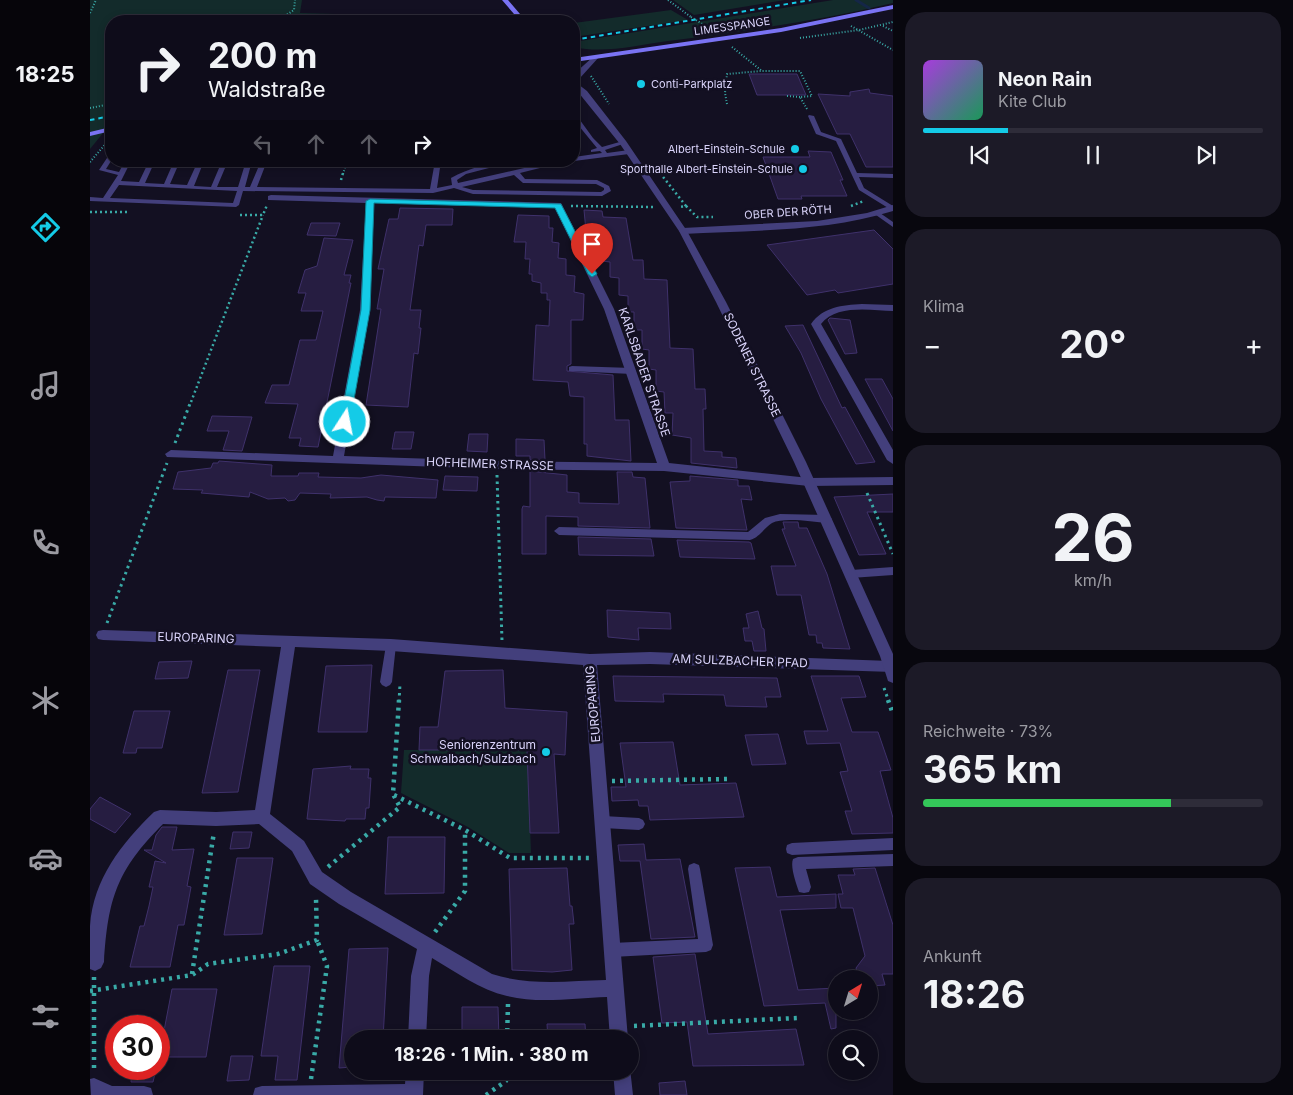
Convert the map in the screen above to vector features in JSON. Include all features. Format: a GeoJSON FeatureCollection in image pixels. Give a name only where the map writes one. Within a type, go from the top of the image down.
{"type":"FeatureCollection","features":[{"type":"Feature","properties":{"kind":"main road"},"geometry":{"type":"LineString","coordinates":[[505,0],[518,15]]}},
{"type":"Feature","properties":{"kind":"main road","name":"LIMESSPANGE"},"geometry":{"type":"LineString","coordinates":[[580,59],[782,30],[893,7]]}},
{"type":"Feature","properties":{"kind":"main road"},"geometry":{"type":"LineString","coordinates":[[870,13],[893,11]]}},
{"type":"Feature","properties":{"kind":"main road"},"geometry":{"type":"LineString","coordinates":[[580,51],[619,53]]}},
{"type":"Feature","properties":{"kind":"main road"},"geometry":{"type":"LineString","coordinates":[[90,134],[105,130]]}},
{"type":"Feature","properties":{"kind":"street"},"geometry":{"type":"LineString","coordinates":[[580,72],[596,57]]}},
{"type":"Feature","properties":{"kind":"street","name":"SODENER STRASSE"},"geometry":{"type":"LineString","coordinates":[[580,86],[623,143],[683,231],[721,302],[827,519],[891,664]]}},
{"type":"Feature","properties":{"kind":"street"},"geometry":{"type":"LineString","coordinates":[[270,198],[558,205]]}},
{"type":"Feature","properties":{"kind":"street"},"geometry":{"type":"LineString","coordinates":[[338,459],[365,310],[370,201]]}},
{"type":"Feature","properties":{"kind":"street","name":"KARLSBADER STRASSE"},"geometry":{"type":"LineString","coordinates":[[558,205],[610,309],[664,467]]}},
{"type":"Feature","properties":{"kind":"street","name":"OBER DER RÖTH"},"geometry":{"type":"LineString","coordinates":[[683,231],[827,222],[878,214],[893,209]]}},
{"type":"Feature","properties":{"kind":"street"},"geometry":{"type":"LineString","coordinates":[[893,308],[831,310],[819,316],[816,324],[893,460]]}},
{"type":"Feature","properties":{"kind":"street","name":"HOFHEIMER STRASSE"},"geometry":{"type":"LineString","coordinates":[[171,454],[664,467],[809,482],[893,481]]}},
{"type":"Feature","properties":{"kind":"street","name":"EUROPARING"},"geometry":{"type":"LineString","coordinates":[[103,635],[391,645],[590,660],[618,1030]]}},
{"type":"Feature","properties":{"kind":"street"},"geometry":{"type":"LineString","coordinates":[[262,817],[289,641]]}},
{"type":"Feature","properties":{"kind":"street","name":"AM SULZBACHER PFAD"},"geometry":{"type":"LineString","coordinates":[[590,660],[650,658],[891,664]]}},
{"type":"Feature","properties":{"kind":"street"},"geometry":{"type":"LineString","coordinates":[[95,962],[101,905],[111,878],[136,839],[160,817],[216,819],[262,817],[298,846],[316,878],[345,898],[488,981],[508,988],[535,991],[614,988]]}},
{"type":"Feature","properties":{"kind":"street"},"geometry":{"type":"LineString","coordinates":[[417,1030],[420,976],[426,945]]}},
{"type":"Feature","properties":{"kind":"street"},"geometry":{"type":"LineString","coordinates":[[262,1095],[420,1094],[418,1080]]}},
{"type":"Feature","properties":{"kind":"street"},"geometry":{"type":"LineString","coordinates":[[623,1080],[624,1095]]}},
{"type":"Feature","properties":{"kind":"street"},"geometry":{"type":"LineString","coordinates":[[94,1087],[112,1095],[144,1095]]}},
{"type":"Feature","properties":{"kind":"lane"},"geometry":{"type":"LineString","coordinates":[[811,116],[818,133],[839,140],[862,189],[871,197],[893,209]]}},
{"type":"Feature","properties":{"kind":"lane"},"geometry":{"type":"LineString","coordinates":[[580,123],[591,139],[604,152],[629,152]]}},
{"type":"Feature","properties":{"kind":"lane"},"geometry":{"type":"LineString","coordinates":[[580,158],[604,152],[623,143]]}},
{"type":"Feature","properties":{"kind":"lane"},"geometry":{"type":"LineString","coordinates":[[105,165],[102,170],[121,174]]}},
{"type":"Feature","properties":{"kind":"lane"},"geometry":{"type":"LineString","coordinates":[[104,200],[117,183],[125,167]]}},
{"type":"Feature","properties":{"kind":"lane"},"geometry":{"type":"LineString","coordinates":[[141,185],[149,167]]}},
{"type":"Feature","properties":{"kind":"lane"},"geometry":{"type":"LineString","coordinates":[[166,186],[174,167]]}},
{"type":"Feature","properties":{"kind":"lane"},"geometry":{"type":"LineString","coordinates":[[190,187],[198,167]]}},
{"type":"Feature","properties":{"kind":"lane"},"geometry":{"type":"LineString","coordinates":[[213,188],[222,167]]}},
{"type":"Feature","properties":{"kind":"lane"},"geometry":{"type":"LineString","coordinates":[[90,199],[236,205],[247,167]]}},
{"type":"Feature","properties":{"kind":"lane"},"geometry":{"type":"LineString","coordinates":[[252,189],[261,167]]}},
{"type":"Feature","properties":{"kind":"lane"},"geometry":{"type":"LineString","coordinates":[[433,191],[437,167]]}},
{"type":"Feature","properties":{"kind":"lane"},"geometry":{"type":"LineString","coordinates":[[456,187],[453,178],[490,167]]}},
{"type":"Feature","properties":{"kind":"lane"},"geometry":{"type":"LineString","coordinates":[[117,183],[241,189],[433,191],[540,167]]}},
{"type":"Feature","properties":{"kind":"lane"},"geometry":{"type":"LineString","coordinates":[[456,187],[473,192],[602,194],[608,191],[607,187],[597,182],[523,181],[516,173]]}},
{"type":"Feature","properties":{"kind":"lane"},"geometry":{"type":"LineString","coordinates":[[855,175],[893,176]]}},
{"type":"Feature","properties":{"kind":"lane"},"geometry":{"type":"LineString","coordinates":[[878,214],[893,225]]}},
{"type":"Feature","properties":{"kind":"lane"},"geometry":{"type":"LineString","coordinates":[[572,369],[632,371]]}},
{"type":"Feature","properties":{"kind":"lane"},"geometry":{"type":"LineString","coordinates":[[559,531],[750,536],[757,533],[768,521],[776,518],[827,519]]}},
{"type":"Feature","properties":{"kind":"lane"},"geometry":{"type":"LineString","coordinates":[[851,574],[893,571]]}},
{"type":"Feature","properties":{"kind":"lane"},"geometry":{"type":"LineString","coordinates":[[386,682],[391,645]]}},
{"type":"Feature","properties":{"kind":"lane"},"geometry":{"type":"LineString","coordinates":[[603,822],[639,824]]}},
{"type":"Feature","properties":{"kind":"lane"},"geometry":{"type":"LineString","coordinates":[[792,849],[893,844]]}},
{"type":"Feature","properties":{"kind":"lane"},"geometry":{"type":"LineString","coordinates":[[804,887],[798,863],[893,860]]}},
{"type":"Feature","properties":{"kind":"lane"},"geometry":{"type":"LineString","coordinates":[[612,950],[706,945],[694,868]]}},
{"type":"Feature","properties":{"kind":"path"},"geometry":{"type":"LineString","coordinates":[[90,13],[96,0]]}},
{"type":"Feature","properties":{"kind":"path"},"geometry":{"type":"LineString","coordinates":[[286,15],[294,10],[295,0]]}},
{"type":"Feature","properties":{"kind":"path"},"geometry":{"type":"LineString","coordinates":[[668,0],[704,25]]}},
{"type":"Feature","properties":{"kind":"path"},"geometry":{"type":"LineString","coordinates":[[674,4],[680,0]]}},
{"type":"Feature","properties":{"kind":"path"},"geometry":{"type":"LineString","coordinates":[[893,22],[883,25],[893,31]]}},
{"type":"Feature","properties":{"kind":"path"},"geometry":{"type":"LineString","coordinates":[[859,30],[893,50]]}},
{"type":"Feature","properties":{"kind":"path"},"geometry":{"type":"LineString","coordinates":[[732,47],[762,71]]}},
{"type":"Feature","properties":{"kind":"path"},"geometry":{"type":"LineString","coordinates":[[727,104],[725,93],[727,74],[762,71],[800,71],[812,96],[787,96]]}},
{"type":"Feature","properties":{"kind":"path"},"geometry":{"type":"LineString","coordinates":[[800,97],[811,116]]}},
{"type":"Feature","properties":{"kind":"path"},"geometry":{"type":"LineString","coordinates":[[90,108],[105,105]]}},
{"type":"Feature","properties":{"kind":"path"},"geometry":{"type":"LineString","coordinates":[[90,162],[105,145]]}},
{"type":"Feature","properties":{"kind":"path"},"geometry":{"type":"LineString","coordinates":[[843,208],[859,204],[871,197]]}},
{"type":"Feature","properties":{"kind":"path"},"geometry":{"type":"LineString","coordinates":[[558,205],[668,208]]}},
{"type":"Feature","properties":{"kind":"path"},"geometry":{"type":"LineString","coordinates":[[686,206],[697,217],[714,216]]}},
{"type":"Feature","properties":{"kind":"path"},"geometry":{"type":"LineString","coordinates":[[103,635],[263,215]]}},
{"type":"Feature","properties":{"kind":"path"},"geometry":{"type":"LineString","coordinates":[[497,464],[503,653]]}},
{"type":"Feature","properties":{"kind":"path"},"geometry":{"type":"LineString","coordinates":[[861,481],[893,554]]}},
{"type":"Feature","properties":{"kind":"path"},"geometry":{"type":"LineString","coordinates":[[599,781],[728,779]]}},
{"type":"Feature","properties":{"kind":"path"},"geometry":{"type":"LineString","coordinates":[[393,794],[465,830],[510,858],[606,858]]}},
{"type":"Feature","properties":{"kind":"path"},"geometry":{"type":"LineString","coordinates":[[192,975],[216,819]]}},
{"type":"Feature","properties":{"kind":"path"},"geometry":{"type":"LineString","coordinates":[[426,945],[465,891],[465,830]]}},
{"type":"Feature","properties":{"kind":"path"},"geometry":{"type":"LineString","coordinates":[[309,1094],[328,966],[317,940]]}},
{"type":"Feature","properties":{"kind":"path"},"geometry":{"type":"LineString","coordinates":[[94,1087],[95,962]]}},
{"type":"Feature","properties":{"kind":"path"},"geometry":{"type":"LineString","coordinates":[[507,1030],[508,988]]}},
{"type":"Feature","properties":{"kind":"path"},"geometry":{"type":"LineString","coordinates":[[639,1031],[797,1018]]}},
{"type":"Feature","properties":{"kind":"path"},"geometry":{"type":"LineString","coordinates":[[486,1095],[506,1080]]}},
{"type":"Feature","properties":{"kind":"green space"},"geometry":{"type":"Polygon","coordinates":[[[90,0],[302,0],[300,13],[370,15],[105,15],[105,131],[90,149],[90,0]]]}},
{"type":"Feature","properties":{"kind":"green space"},"geometry":{"type":"Polygon","coordinates":[[[673,0],[785,0],[694,15],[673,0]]]}},
{"type":"Feature","properties":{"kind":"green space"},"geometry":{"type":"Polygon","coordinates":[[[833,0],[893,0],[893,3],[837,15],[633,47],[585,49],[580,48],[580,41],[833,0]]]}},
{"type":"Feature","properties":{"kind":"green space"},"geometry":{"type":"Polygon","coordinates":[[[671,10],[688,20],[580,36],[580,22],[671,10]]]}},
{"type":"Feature","properties":{"kind":"green space"},"geometry":{"type":"Polygon","coordinates":[[[527,745],[531,853],[509,853],[468,827],[401,793],[404,750],[515,750],[527,745]]]}},
{"type":"Feature","properties":{"kind":"building"},"geometry":{"type":"Polygon","coordinates":[[[749,74],[797,74],[806,95],[757,95],[749,74]]]}},
{"type":"Feature","properties":{"kind":"building"},"geometry":{"type":"Polygon","coordinates":[[[869,89],[870,93],[893,96],[893,167],[866,167],[850,134],[837,134],[818,94],[850,96],[850,92],[869,89]]]}},
{"type":"Feature","properties":{"kind":"building","name":"Sporthalle Albert-Einstein-Schule"},"geometry":{"type":"Polygon","coordinates":[[[808,151],[831,152],[843,180],[840,180],[847,196],[801,196],[802,199],[778,199],[763,157],[810,157],[808,151]]]}},
{"type":"Feature","properties":{"kind":"building"},"geometry":{"type":"Polygon","coordinates":[[[400,208],[453,209],[452,225],[426,225],[423,246],[419,245],[410,310],[421,310],[419,328],[421,328],[418,354],[414,353],[408,407],[366,405],[381,309],[377,309],[384,269],[378,269],[389,219],[398,219],[400,208]]]}},
{"type":"Feature","properties":{"kind":"building"},"geometry":{"type":"Polygon","coordinates":[[[584,210],[602,211],[603,217],[626,218],[633,260],[643,260],[644,279],[667,280],[670,348],[693,349],[695,389],[705,389],[706,409],[703,409],[704,451],[722,452],[722,457],[736,458],[737,468],[691,463],[691,438],[672,435],[673,413],[665,413],[664,392],[656,391],[656,370],[649,369],[649,350],[642,349],[642,330],[634,330],[634,312],[628,312],[628,296],[619,295],[619,278],[610,277],[610,262],[602,261],[601,247],[594,246],[592,231],[586,231],[584,210]]]}},
{"type":"Feature","properties":{"kind":"building"},"geometry":{"type":"Polygon","coordinates":[[[518,215],[549,216],[549,228],[553,228],[552,242],[559,243],[558,258],[566,259],[566,275],[575,276],[574,292],[584,294],[583,320],[571,320],[571,364],[567,366],[567,371],[613,375],[615,420],[629,420],[631,461],[587,456],[587,444],[584,444],[584,397],[570,396],[568,382],[533,380],[536,325],[549,326],[550,300],[547,300],[547,293],[541,293],[541,283],[532,281],[532,274],[529,274],[530,259],[525,259],[526,242],[514,242],[518,215]]]}},
{"type":"Feature","properties":{"kind":"building"},"geometry":{"type":"Polygon","coordinates":[[[311,223],[340,223],[336,236],[307,235],[311,223]]]}},
{"type":"Feature","properties":{"kind":"building"},"geometry":{"type":"Polygon","coordinates":[[[874,230],[893,249],[893,284],[838,293],[835,290],[807,295],[767,245],[874,230]]]}},
{"type":"Feature","properties":{"kind":"building"},"geometry":{"type":"Polygon","coordinates":[[[324,238],[353,240],[344,275],[351,275],[349,283],[351,283],[318,447],[299,446],[301,438],[289,438],[298,404],[265,403],[272,385],[289,385],[300,340],[316,340],[323,311],[301,311],[306,293],[298,293],[305,270],[317,266],[324,238]]]}},
{"type":"Feature","properties":{"kind":"building"},"geometry":{"type":"Polygon","coordinates":[[[830,318],[850,320],[857,353],[845,354],[828,320],[830,318]]]}},
{"type":"Feature","properties":{"kind":"building"},"geometry":{"type":"Polygon","coordinates":[[[803,325],[842,408],[845,407],[875,462],[856,464],[821,399],[801,353],[785,326],[803,325]]]}},
{"type":"Feature","properties":{"kind":"building"},"geometry":{"type":"Polygon","coordinates":[[[865,379],[882,379],[893,399],[893,431],[865,379]]]}},
{"type":"Feature","properties":{"kind":"building"},"geometry":{"type":"Polygon","coordinates":[[[212,416],[252,417],[242,451],[223,450],[229,431],[207,431],[212,416]]]}},
{"type":"Feature","properties":{"kind":"building"},"geometry":{"type":"Polygon","coordinates":[[[395,432],[414,432],[411,449],[392,449],[395,432]]]}},
{"type":"Feature","properties":{"kind":"building"},"geometry":{"type":"Polygon","coordinates":[[[469,434],[488,434],[487,452],[467,451],[469,434]]]}},
{"type":"Feature","properties":{"kind":"building"},"geometry":{"type":"Polygon","coordinates":[[[516,439],[544,440],[545,460],[530,460],[530,456],[516,456],[516,439]]]}},
{"type":"Feature","properties":{"kind":"building"},"geometry":{"type":"Polygon","coordinates":[[[219,461],[272,465],[271,476],[298,476],[299,473],[319,473],[318,477],[361,478],[381,475],[438,480],[436,498],[385,497],[384,501],[367,497],[330,498],[331,494],[300,493],[295,500],[288,501],[285,498],[268,499],[250,492],[249,497],[201,493],[203,490],[173,489],[178,472],[211,468],[213,463],[218,463],[219,461]]]}},
{"type":"Feature","properties":{"kind":"building"},"geometry":{"type":"Polygon","coordinates":[[[530,471],[567,475],[567,492],[579,493],[579,503],[619,504],[617,472],[632,472],[633,477],[645,478],[650,528],[578,526],[578,517],[546,516],[546,554],[522,554],[522,509],[523,506],[530,507],[530,471]]]}},
{"type":"Feature","properties":{"kind":"building"},"geometry":{"type":"Polygon","coordinates":[[[445,476],[478,477],[477,491],[443,490],[445,476]]]}},
{"type":"Feature","properties":{"kind":"building"},"geometry":{"type":"Polygon","coordinates":[[[690,476],[738,480],[738,486],[749,486],[752,500],[741,499],[747,530],[676,528],[670,482],[690,481],[690,476]]]}},
{"type":"Feature","properties":{"kind":"building"},"geometry":{"type":"Polygon","coordinates":[[[893,494],[893,512],[867,512],[886,554],[859,555],[834,497],[893,494]]]}},
{"type":"Feature","properties":{"kind":"building"},"geometry":{"type":"Polygon","coordinates":[[[783,522],[798,522],[799,528],[807,528],[827,574],[850,649],[823,648],[822,643],[817,643],[816,635],[809,635],[801,595],[777,595],[771,566],[796,566],[782,529],[785,529],[783,522]]]}},
{"type":"Feature","properties":{"kind":"building"},"geometry":{"type":"Polygon","coordinates":[[[578,537],[651,539],[654,556],[579,555],[578,537]]]}},
{"type":"Feature","properties":{"kind":"building"},"geometry":{"type":"Polygon","coordinates":[[[677,540],[749,542],[751,543],[755,559],[680,557],[677,540]]]}},
{"type":"Feature","properties":{"kind":"building"},"geometry":{"type":"Polygon","coordinates":[[[607,610],[670,613],[671,629],[638,628],[639,640],[608,637],[607,610]]]}},
{"type":"Feature","properties":{"kind":"building"},"geometry":{"type":"Polygon","coordinates":[[[758,611],[762,628],[764,629],[766,651],[754,651],[752,641],[745,641],[743,628],[749,628],[746,614],[758,611]]]}},
{"type":"Feature","properties":{"kind":"building"},"geometry":{"type":"Polygon","coordinates":[[[192,661],[188,678],[155,679],[159,662],[192,661]]]}},
{"type":"Feature","properties":{"kind":"building"},"geometry":{"type":"Polygon","coordinates":[[[372,665],[367,732],[318,732],[326,666],[372,665]]]}},
{"type":"Feature","properties":{"kind":"building"},"geometry":{"type":"Polygon","coordinates":[[[228,670],[260,670],[238,792],[202,793],[228,670]]]}},
{"type":"Feature","properties":{"kind":"building","name":"Seniorenzentrum Schwalbach/Sulzbach"},"geometry":{"type":"Polygon","coordinates":[[[503,670],[505,708],[567,712],[565,755],[554,754],[559,833],[530,833],[527,750],[419,750],[420,727],[438,727],[445,671],[503,670]]]}},
{"type":"Feature","properties":{"kind":"building"},"geometry":{"type":"Polygon","coordinates":[[[613,676],[777,678],[781,697],[765,697],[767,707],[726,706],[724,695],[663,694],[664,702],[615,701],[613,676]]]}},
{"type":"Feature","properties":{"kind":"building"},"geometry":{"type":"Polygon","coordinates":[[[811,676],[859,676],[866,697],[841,698],[852,732],[878,732],[891,770],[880,771],[893,818],[893,833],[852,834],[845,811],[852,811],[840,772],[848,771],[840,743],[807,744],[804,731],[828,731],[811,676]]]}},
{"type":"Feature","properties":{"kind":"building"},"geometry":{"type":"Polygon","coordinates":[[[134,711],[170,711],[162,748],[137,748],[136,753],[123,753],[134,711]]]}},
{"type":"Feature","properties":{"kind":"building"},"geometry":{"type":"Polygon","coordinates":[[[778,734],[786,764],[752,765],[745,735],[778,734]]]}},
{"type":"Feature","properties":{"kind":"building"},"geometry":{"type":"Polygon","coordinates":[[[673,742],[680,785],[736,783],[744,817],[650,820],[648,806],[639,806],[638,800],[612,801],[611,787],[626,787],[620,743],[673,742]]]}},
{"type":"Feature","properties":{"kind":"building"},"geometry":{"type":"Polygon","coordinates":[[[351,766],[350,769],[369,769],[368,778],[371,778],[369,808],[366,808],[365,819],[346,819],[345,821],[307,819],[313,769],[351,766]]]}},
{"type":"Feature","properties":{"kind":"building"},"geometry":{"type":"Polygon","coordinates":[[[100,797],[131,814],[115,833],[90,819],[90,809],[100,797]]]}},
{"type":"Feature","properties":{"kind":"building"},"geometry":{"type":"Polygon","coordinates":[[[162,827],[177,827],[172,850],[194,849],[187,886],[191,887],[184,925],[178,925],[170,967],[130,967],[140,926],[144,926],[149,906],[153,887],[149,887],[155,861],[166,863],[144,850],[152,850],[156,835],[162,827]]]}},
{"type":"Feature","properties":{"kind":"building"},"geometry":{"type":"Polygon","coordinates":[[[233,832],[252,832],[249,848],[230,849],[233,832]]]}},
{"type":"Feature","properties":{"kind":"building"},"geometry":{"type":"Polygon","coordinates":[[[388,837],[445,837],[444,893],[385,894],[388,837]]]}},
{"type":"Feature","properties":{"kind":"building"},"geometry":{"type":"Polygon","coordinates":[[[644,844],[646,860],[680,859],[695,937],[651,939],[640,861],[620,861],[618,845],[644,844]]]}},
{"type":"Feature","properties":{"kind":"building"},"geometry":{"type":"Polygon","coordinates":[[[237,858],[273,858],[262,934],[224,935],[237,858]]]}},
{"type":"Feature","properties":{"kind":"building"},"geometry":{"type":"Polygon","coordinates":[[[770,867],[777,897],[836,894],[836,908],[780,910],[798,990],[828,988],[828,1016],[825,1003],[764,1006],[735,868],[770,867]]]}},
{"type":"Feature","properties":{"kind":"building"},"geometry":{"type":"Polygon","coordinates":[[[567,868],[570,906],[572,906],[574,924],[569,924],[572,970],[552,972],[512,970],[509,869],[567,868]]]}},
{"type":"Feature","properties":{"kind":"building"},"geometry":{"type":"Polygon","coordinates":[[[875,868],[893,925],[893,974],[882,974],[885,985],[878,985],[878,970],[857,970],[856,968],[865,956],[853,908],[841,908],[838,894],[843,894],[838,875],[855,875],[853,869],[875,868]]]}},
{"type":"Feature","properties":{"kind":"building"},"geometry":{"type":"Polygon","coordinates":[[[388,948],[383,1030],[344,1030],[344,1068],[339,1068],[349,949],[388,948]]]}},
{"type":"Feature","properties":{"kind":"building"},"geometry":{"type":"Polygon","coordinates":[[[695,954],[708,1034],[796,1029],[804,1065],[693,1066],[687,1022],[662,1023],[653,957],[695,954]]]}},
{"type":"Feature","properties":{"kind":"building"},"geometry":{"type":"Polygon","coordinates":[[[274,966],[310,966],[297,1080],[275,1080],[278,1056],[261,1056],[274,966]]]}},
{"type":"Feature","properties":{"kind":"building"},"geometry":{"type":"Polygon","coordinates":[[[172,989],[217,989],[206,1057],[170,1057],[170,1015],[167,1015],[172,989]]]}},
{"type":"Feature","properties":{"kind":"building"},"geometry":{"type":"Polygon","coordinates":[[[462,1007],[498,1007],[499,1030],[462,1030],[462,1007]]]}},
{"type":"Feature","properties":{"kind":"building"},"geometry":{"type":"Polygon","coordinates":[[[829,1020],[836,1020],[836,1028],[831,1029],[829,1020]]]}},
{"type":"Feature","properties":{"kind":"building"},"geometry":{"type":"Polygon","coordinates":[[[547,1024],[585,1024],[585,1030],[547,1030],[547,1024]]]}},
{"type":"Feature","properties":{"kind":"building"},"geometry":{"type":"Polygon","coordinates":[[[231,1056],[253,1056],[249,1080],[227,1081],[231,1056]]]}},
{"type":"Feature","properties":{"kind":"building"},"geometry":{"type":"Polygon","coordinates":[[[131,1080],[153,1080],[153,1082],[131,1082],[131,1080]]]}},
{"type":"Feature","properties":{"kind":"building"},"geometry":{"type":"Polygon","coordinates":[[[685,1081],[687,1095],[660,1095],[659,1083],[685,1081]]]}},
{"type":"Feature","properties":{"kind":"waterway"},"geometry":{"type":"LineString","coordinates":[[856,0],[869,8]]}},
{"type":"Feature","properties":{"kind":"railway"},"geometry":{"type":"LineString","coordinates":[[580,39],[811,0]]}},
{"type":"Feature","properties":{"kind":"railway"},"geometry":{"type":"LineString","coordinates":[[90,120],[105,117]]}},
{"type":"Feature","properties":{"kind":"place","name":"Conti-Parkplatz"},"geometry":{"type":"Point","coordinates":[641,84]}},
{"type":"Feature","properties":{"kind":"place","name":"Albert-Einstein-Schule"},"geometry":{"type":"Point","coordinates":[795,149]}},
{"type":"Feature","properties":{"kind":"place","name":"Sporthalle Albert-Einstein-Schule"},"geometry":{"type":"Point","coordinates":[803,169]}},
{"type":"Feature","properties":{"kind":"place","name":"Seniorenzentrum Schwalbach/Sulzbach"},"geometry":{"type":"Point","coordinates":[546,752]}},
{"type":"Feature","properties":{"kind":"route"},"geometry":{"type":"LineString","coordinates":[[345,422],[365,310],[370,201],[558,205],[592,274]]}}]}
